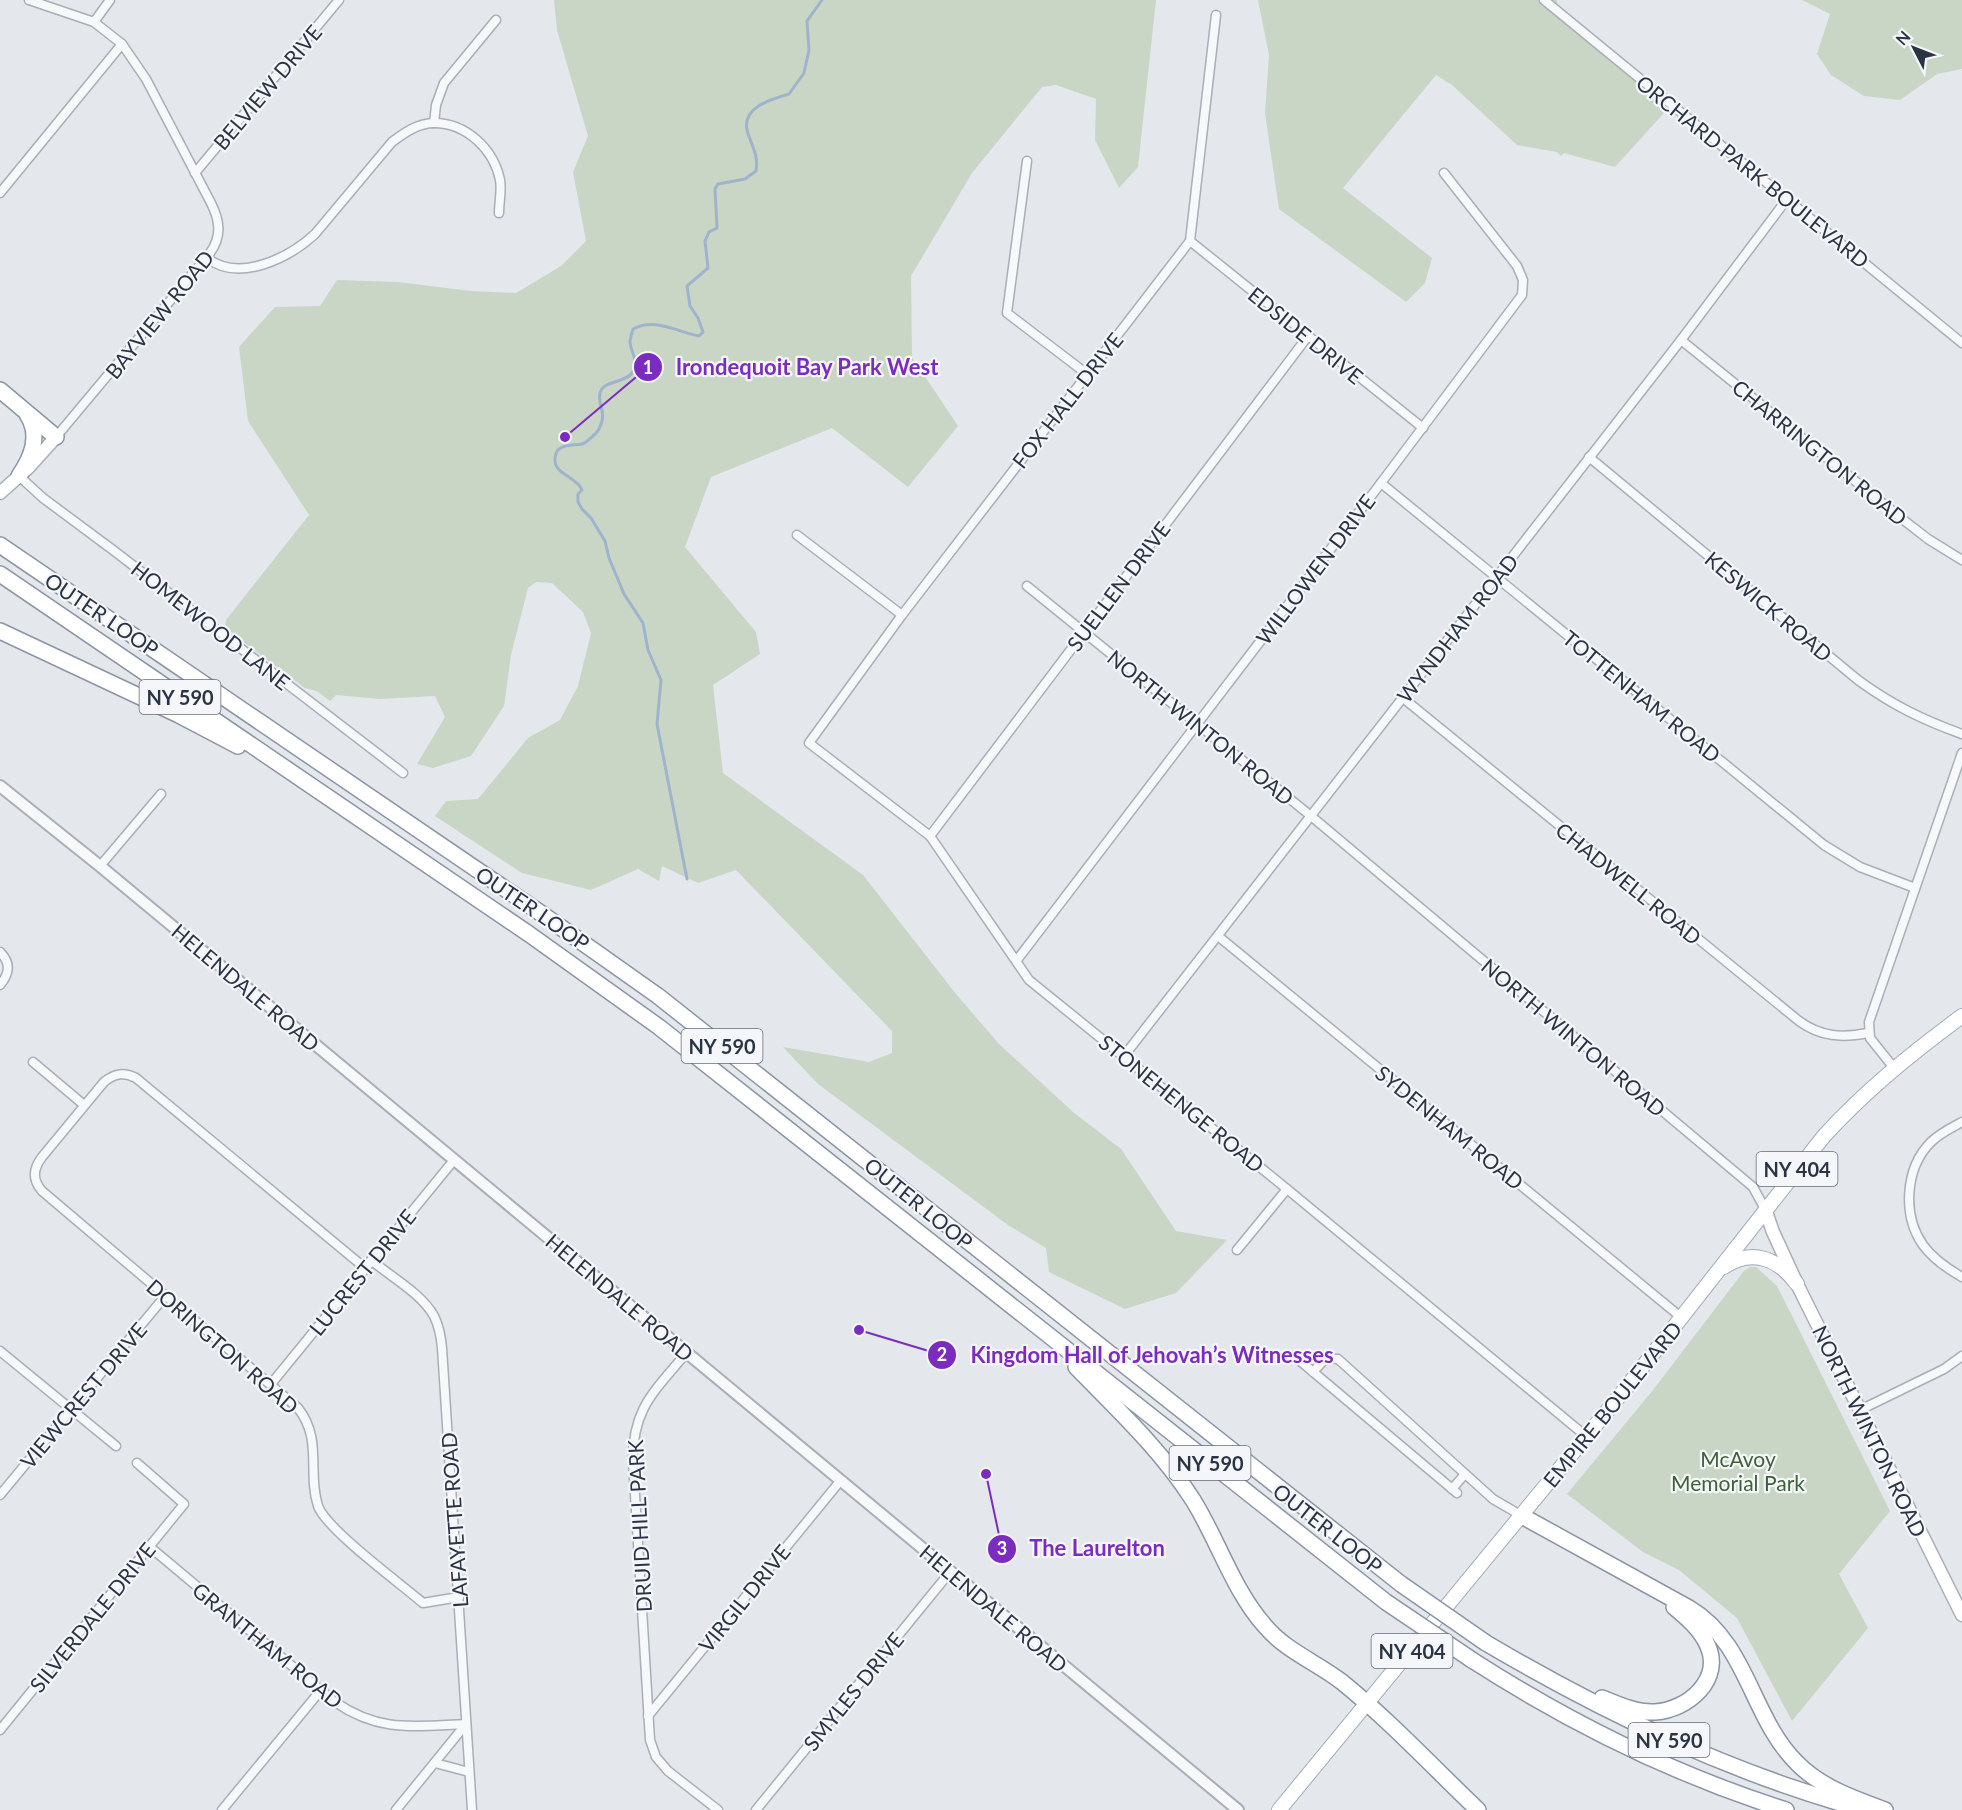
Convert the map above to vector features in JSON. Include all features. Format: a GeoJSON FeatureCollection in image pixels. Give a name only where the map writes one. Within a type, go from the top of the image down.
{"type":"FeatureCollection","features":[{"type":"Feature","properties":{"kind":"highway"},"geometry":{"type":"LineString","coordinates":[[0,390],[56,437]]}},
{"type":"Feature","properties":{"kind":"highway"},"geometry":{"type":"LineString","coordinates":[[19,476],[31,453],[35,436],[31,419],[24,410]]}},
{"type":"Feature","properties":{"kind":"highway","name":"OUTER LOOP"},"geometry":{"type":"LineString","coordinates":[[0,545],[542,914],[658,996],[1401,1584],[1486,1643],[1566,1689],[1660,1736],[1758,1776],[1863,1810]]}},
{"type":"Feature","properties":{"kind":"highway","name":"OUTER LOOP"},"geometry":{"type":"LineString","coordinates":[[0,574],[529,934],[659,1027],[1386,1602],[1472,1660],[1556,1710],[1619,1743],[1708,1782],[1786,1810]]}},
{"type":"Feature","properties":{"kind":"highway"},"geometry":{"type":"LineString","coordinates":[[0,631],[197,724],[292,777],[360,819]]}},
{"type":"Feature","properties":{"kind":"highway"},"geometry":{"type":"LineString","coordinates":[[1034,1324],[1143,1436],[1169,1466],[1200,1512],[1243,1594],[1265,1627],[1282,1643],[1337,1679],[1478,1810]]}},
{"type":"Feature","properties":{"kind":"highway"},"geometry":{"type":"LineString","coordinates":[[1522,1516],[1695,1612],[1717,1630],[1731,1650],[1780,1743],[1802,1768],[1825,1784],[1885,1810]]}},
{"type":"Feature","properties":{"kind":"highway"},"geometry":{"type":"LineString","coordinates":[[1486,1643],[1568,1684],[1623,1706],[1639,1711],[1656,1712],[1682,1705],[1698,1693],[1707,1681],[1712,1662],[1709,1648],[1689,1620],[1638,1580]]}},
{"type":"Feature","properties":{"kind":"main road","name":"BAYVIEW ROAD"},"geometry":{"type":"LineString","coordinates":[[0,493],[56,437]]}},
{"type":"Feature","properties":{"kind":"main road","name":"EMPIRE BOULEVARD"},"geometry":{"type":"LineString","coordinates":[[1279,1810],[1587,1437],[1765,1209],[1836,1123],[1894,1068],[1962,1016]]}},
{"type":"Feature","properties":{"kind":"main road","name":"NORTH WINTON ROAD"},"geometry":{"type":"LineString","coordinates":[[1765,1209],[1773,1233],[1797,1284],[1962,1615]]}},
{"type":"Feature","properties":{"kind":"main road"},"geometry":{"type":"LineString","coordinates":[[1717,1272],[1739,1258],[1760,1257],[1781,1266],[1797,1284]]}},
{"type":"Feature","properties":{"kind":"street","name":"BAYVIEW ROAD"},"geometry":{"type":"LineString","coordinates":[[29,0],[94,22],[122,44],[146,79],[214,210],[219,224],[217,242],[207,258],[56,437]]}},
{"type":"Feature","properties":{"kind":"street"},"geometry":{"type":"LineString","coordinates":[[94,22],[110,0]]}},
{"type":"Feature","properties":{"kind":"street","name":"BELVIEW DRIVE"},"geometry":{"type":"LineString","coordinates":[[195,173],[339,0]]}},
{"type":"Feature","properties":{"kind":"street","name":"ORCHARD PARK BOULEVARD"},"geometry":{"type":"LineString","coordinates":[[1544,0],[1962,343]]}},
{"type":"Feature","properties":{"kind":"street"},"geometry":{"type":"LineString","coordinates":[[1190,241],[1216,15]]}},
{"type":"Feature","properties":{"kind":"street"},"geometry":{"type":"LineString","coordinates":[[434,123],[436,105],[444,83],[496,20]]}},
{"type":"Feature","properties":{"kind":"street"},"geometry":{"type":"LineString","coordinates":[[0,194],[122,44]]}},
{"type":"Feature","properties":{"kind":"street"},"geometry":{"type":"LineString","coordinates":[[207,258],[218,266],[228,268],[269,263],[287,256],[303,246],[315,234],[392,142],[418,126],[434,123],[453,126],[466,132],[486,149],[493,159],[500,182],[499,213]]}},
{"type":"Feature","properties":{"kind":"street"},"geometry":{"type":"LineString","coordinates":[[1027,161],[1007,313],[1088,374]]}},
{"type":"Feature","properties":{"kind":"street","name":"WILLOWEN DRIVE"},"geometry":{"type":"LineString","coordinates":[[1017,960],[1517,304],[1523,288],[1521,273],[1444,173]]}},
{"type":"Feature","properties":{"kind":"street","name":"WYNDHAM ROAD"},"geometry":{"type":"LineString","coordinates":[[1124,1056],[1681,340],[1787,199]]}},
{"type":"Feature","properties":{"kind":"street","name":"EDSIDE DRIVE"},"geometry":{"type":"LineString","coordinates":[[1190,241],[1423,428]]}},
{"type":"Feature","properties":{"kind":"street","name":"FOX HALL DRIVE"},"geometry":{"type":"LineString","coordinates":[[808,743],[902,615],[1190,241]]}},
{"type":"Feature","properties":{"kind":"street","name":"SUELLEN DRIVE"},"geometry":{"type":"LineString","coordinates":[[930,836],[1308,336]]}},
{"type":"Feature","properties":{"kind":"street","name":"CHARRINGTON ROAD"},"geometry":{"type":"LineString","coordinates":[[1681,340],[1901,518],[1928,539],[1962,560]]}},
{"type":"Feature","properties":{"kind":"street","name":"KESWICK ROAD"},"geometry":{"type":"LineString","coordinates":[[1588,457],[1858,680],[1906,711],[1962,734]]}},
{"type":"Feature","properties":{"kind":"street","name":"HOMEWOOD LANE"},"geometry":{"type":"LineString","coordinates":[[19,476],[43,498],[105,543],[403,773]]}},
{"type":"Feature","properties":{"kind":"street","name":"TOTTENHAM ROAD"},"geometry":{"type":"LineString","coordinates":[[1381,483],[1824,845],[1860,867],[1915,888]]}},
{"type":"Feature","properties":{"kind":"street"},"geometry":{"type":"LineString","coordinates":[[797,536],[902,615]]}},
{"type":"Feature","properties":{"kind":"street","name":"NORTH WINTON ROAD"},"geometry":{"type":"LineString","coordinates":[[1027,586],[1311,816],[1753,1187],[1765,1209]]}},
{"type":"Feature","properties":{"kind":"street","name":"CHADWELL ROAD"},"geometry":{"type":"LineString","coordinates":[[1403,698],[1798,1021],[1815,1031],[1833,1036],[1868,1033]]}},
{"type":"Feature","properties":{"kind":"street","name":"STONEHENGE ROAD"},"geometry":{"type":"LineString","coordinates":[[808,743],[930,836],[1029,980],[1587,1437]]}},
{"type":"Feature","properties":{"kind":"street"},"geometry":{"type":"LineString","coordinates":[[1894,1068],[1868,1033],[1870,1018],[1962,753]]}},
{"type":"Feature","properties":{"kind":"street","name":"HELENDALE ROAD"},"geometry":{"type":"LineString","coordinates":[[0,786],[100,866],[1238,1810]]}},
{"type":"Feature","properties":{"kind":"street"},"geometry":{"type":"LineString","coordinates":[[100,866],[161,794]]}},
{"type":"Feature","properties":{"kind":"street","name":"SYDENHAM ROAD"},"geometry":{"type":"LineString","coordinates":[[1218,936],[1682,1318]]}},
{"type":"Feature","properties":{"kind":"street"},"geometry":{"type":"LineString","coordinates":[[0,952],[8,961],[9,968],[8,974],[0,985]]}},
{"type":"Feature","properties":{"kind":"street"},"geometry":{"type":"LineString","coordinates":[[33,1062],[84,1105]]}},
{"type":"Feature","properties":{"kind":"street","name":"LAFAYETTE ROAD"},"geometry":{"type":"LineString","coordinates":[[84,1105],[111,1077],[123,1074],[136,1078],[368,1264],[426,1305],[434,1316],[440,1330],[472,1810]]}},
{"type":"Feature","properties":{"kind":"street","name":"DORINGTON ROAD"},"geometry":{"type":"LineString","coordinates":[[84,1105],[38,1162],[34,1173],[38,1186],[298,1408],[309,1425],[317,1504],[329,1524],[423,1603],[459,1597]]}},
{"type":"Feature","properties":{"kind":"street"},"geometry":{"type":"LineString","coordinates":[[1962,1122],[1930,1143],[1918,1161],[1911,1179],[1909,1198],[1916,1232],[1924,1245],[1937,1260],[1962,1277]]}},
{"type":"Feature","properties":{"kind":"street","name":"LUCREST DRIVE"},"geometry":{"type":"LineString","coordinates":[[271,1384],[454,1160]]}},
{"type":"Feature","properties":{"kind":"street"},"geometry":{"type":"LineString","coordinates":[[1237,1250],[1287,1189]]}},
{"type":"Feature","properties":{"kind":"street","name":"VIEWCREST DRIVE"},"geometry":{"type":"LineString","coordinates":[[0,1495],[166,1295]]}},
{"type":"Feature","properties":{"kind":"street"},"geometry":{"type":"LineString","coordinates":[[0,1351],[116,1446]]}},
{"type":"Feature","properties":{"kind":"street","name":"DRUID HILL PARK"},"geometry":{"type":"LineString","coordinates":[[687,1352],[646,1404],[637,1421],[633,1436],[648,1716],[653,1750],[661,1764],[718,1810]]}},
{"type":"Feature","properties":{"kind":"street"},"geometry":{"type":"LineString","coordinates":[[1860,1410],[1944,1369],[1962,1356]]}},
{"type":"Feature","properties":{"kind":"street"},"geometry":{"type":"LineString","coordinates":[[1313,1372],[1326,1358],[1338,1359],[1465,1474],[1498,1502],[1522,1516]]}},
{"type":"Feature","properties":{"kind":"street"},"geometry":{"type":"LineString","coordinates":[[1299,1360],[1454,1491],[1465,1474]]}},
{"type":"Feature","properties":{"kind":"street","name":"SILVERDALE DRIVE"},"geometry":{"type":"LineString","coordinates":[[0,1730],[184,1504],[137,1463]]}},
{"type":"Feature","properties":{"kind":"street","name":"VIRGIL DRIVE"},"geometry":{"type":"LineString","coordinates":[[648,1716],[841,1480]]}},
{"type":"Feature","properties":{"kind":"street","name":"GRANTHAM ROAD"},"geometry":{"type":"LineString","coordinates":[[150,1547],[346,1710],[376,1723],[401,1727],[466,1724]]}},
{"type":"Feature","properties":{"kind":"street","name":"SMYLES DRIVE"},"geometry":{"type":"LineString","coordinates":[[756,1810],[950,1572]]}},
{"type":"Feature","properties":{"kind":"street"},"geometry":{"type":"LineString","coordinates":[[222,1810],[321,1690]]}},
{"type":"Feature","properties":{"kind":"street"},"geometry":{"type":"LineString","coordinates":[[396,1810],[466,1724]]}},
{"type":"Feature","properties":{"kind":"street"},"geometry":{"type":"LineString","coordinates":[[435,1763],[469,1772]]}},
{"type":"Feature","properties":{"kind":"green space"},"geometry":{"type":"Polygon","coordinates":[[[554,0],[1156,0],[1138,167],[1119,188],[1095,140],[1096,99],[1056,85],[1042,87],[972,173],[911,276],[912,357],[958,426],[908,487],[832,428],[711,477],[685,547],[756,632],[760,654],[713,685],[723,773],[863,875],[956,994],[999,1044],[1073,1112],[1121,1149],[1176,1231],[1227,1240],[1176,1293],[1125,1309],[1049,1272],[1046,1248],[1008,1225],[818,1084],[783,1047],[869,1062],[892,1053],[892,1031],[736,870],[698,883],[662,866],[659,881],[638,869],[591,890],[522,873],[435,816],[446,801],[478,799],[528,738],[560,720],[578,686],[591,633],[583,612],[552,583],[536,582],[528,588],[511,655],[504,706],[471,756],[433,768],[417,764],[445,717],[435,696],[380,699],[336,695],[330,701],[317,691],[305,688],[225,628],[226,620],[309,515],[248,421],[239,347],[275,307],[320,306],[337,280],[398,282],[471,291],[516,293],[561,266],[586,241],[573,172],[588,136],[557,30],[554,0]]]}},
{"type":"Feature","properties":{"kind":"green space"},"geometry":{"type":"Polygon","coordinates":[[[1258,0],[1557,0],[1558,11],[1672,104],[1615,167],[1564,153],[1561,156],[1557,152],[1517,145],[1452,85],[1436,75],[1343,188],[1432,258],[1425,283],[1406,302],[1279,209],[1265,113],[1269,55],[1258,0]]]}},
{"type":"Feature","properties":{"kind":"green space"},"geometry":{"type":"Polygon","coordinates":[[[1802,0],[1962,0],[1962,69],[1937,74],[1900,100],[1864,96],[1831,75],[1817,54],[1830,14],[1802,0]]]}},
{"type":"Feature","properties":{"kind":"green space","name":"McAvoy Memorial Park"},"geometry":{"type":"Polygon","coordinates":[[[1750,1267],[1756,1267],[1777,1286],[1890,1511],[1839,1574],[1868,1628],[1792,1721],[1737,1618],[1679,1570],[1643,1552],[1567,1494],[1653,1390],[1744,1271],[1750,1267]]]}},
{"type":"Feature","properties":{"kind":"waterway"},"geometry":{"type":"LineString","coordinates":[[687,879],[657,724],[661,680],[648,650],[643,623],[624,594],[609,558],[605,541],[578,502],[578,494],[582,490],[576,482],[559,470],[556,466],[555,455],[564,446],[584,443],[599,429],[603,418],[599,398],[602,389],[624,379],[634,369],[635,361],[630,342],[633,329],[650,324],[666,326],[699,336],[703,332],[690,306],[687,286],[708,268],[705,241],[709,232],[717,228],[715,189],[718,184],[745,179],[756,171],[756,155],[747,130],[749,115],[760,105],[789,94],[804,73],[809,50],[807,21],[822,0]]}},
{"type":"Feature","properties":{"kind":"place","name":"Irondequoit Bay Park West"},"geometry":{"type":"Point","coordinates":[565,437]}},
{"type":"Feature","properties":{"kind":"place","name":"Kingdom Hall of Jehovah’s Witnesses"},"geometry":{"type":"Point","coordinates":[859,1330]}},
{"type":"Feature","properties":{"kind":"place","name":"The Laurelton"},"geometry":{"type":"Point","coordinates":[986,1474]}}]}
